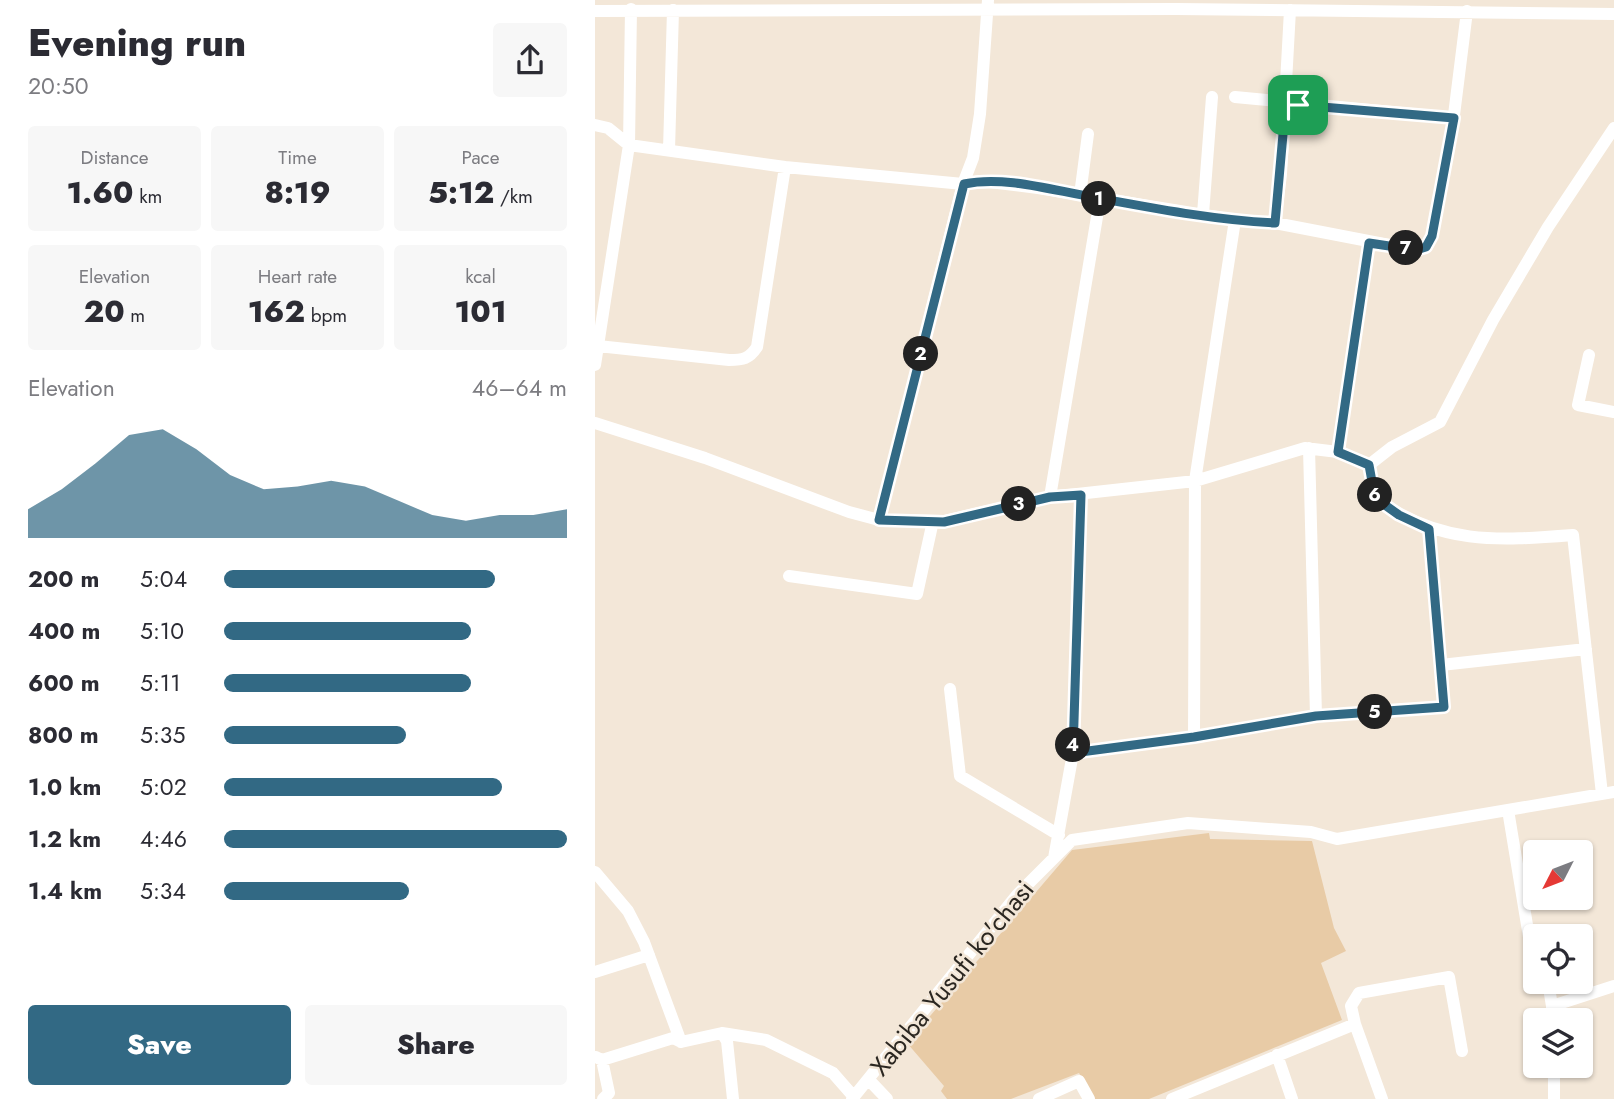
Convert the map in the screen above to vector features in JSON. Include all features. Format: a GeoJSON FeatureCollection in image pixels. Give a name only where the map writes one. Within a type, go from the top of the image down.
{"type":"FeatureCollection","features":[{"type":"Feature","properties":{"kind":"street"},"geometry":{"type":"LineString","coordinates":[[595,10],[673,10],[768,5],[1177,4],[1468,11],[1597,7],[1614,14]]}},
{"type":"Feature","properties":{"kind":"street"},"geometry":{"type":"LineString","coordinates":[[879,520],[964,184],[973,158],[980,114],[987,5]]}},
{"type":"Feature","properties":{"kind":"street"},"geometry":{"type":"LineString","coordinates":[[1275,223],[1293,7]]}},
{"type":"Feature","properties":{"kind":"street"},"geometry":{"type":"LineString","coordinates":[[595,365],[601,289],[629,145],[631,9]]}},
{"type":"Feature","properties":{"kind":"street"},"geometry":{"type":"LineString","coordinates":[[669,150],[673,10]]}},
{"type":"Feature","properties":{"kind":"street"},"geometry":{"type":"LineString","coordinates":[[595,125],[608,128],[629,145],[785,167],[964,184],[981,181],[1235,220],[1275,223],[1416,250],[1426,247],[1432,236],[1454,118],[1468,11]]}},
{"type":"Feature","properties":{"kind":"street"},"geometry":{"type":"LineString","coordinates":[[1203,214],[1212,97]]}},
{"type":"Feature","properties":{"kind":"street"},"geometry":{"type":"LineString","coordinates":[[1235,97],[1454,118]]}},
{"type":"Feature","properties":{"kind":"street"},"geometry":{"type":"LineString","coordinates":[[1369,465],[1392,447],[1440,422],[1493,320],[1548,227],[1614,128]]}},
{"type":"Feature","properties":{"kind":"street"},"geometry":{"type":"LineString","coordinates":[[1080,195],[1089,134]]}},
{"type":"Feature","properties":{"kind":"street"},"geometry":{"type":"LineString","coordinates":[[598,345],[729,360],[743,360],[751,356],[757,347],[785,167]]}},
{"type":"Feature","properties":{"kind":"street"},"geometry":{"type":"LineString","coordinates":[[1050,497],[1100,199]]}},
{"type":"Feature","properties":{"kind":"street"},"geometry":{"type":"LineString","coordinates":[[1194,737],[1195,481],[1235,220]]}},
{"type":"Feature","properties":{"kind":"street"},"geometry":{"type":"LineString","coordinates":[[1338,452],[1369,243]]}},
{"type":"Feature","properties":{"kind":"street"},"geometry":{"type":"LineString","coordinates":[[1589,355],[1579,405],[1614,412]]}},
{"type":"Feature","properties":{"kind":"street"},"geometry":{"type":"LineString","coordinates":[[595,423],[705,458],[849,512],[879,520],[944,522],[1050,497],[1195,481],[1309,448],[1338,452],[1369,465]]}},
{"type":"Feature","properties":{"kind":"street"},"geometry":{"type":"LineString","coordinates":[[1309,448],[1316,716]]}},
{"type":"Feature","properties":{"kind":"street"},"geometry":{"type":"LineString","coordinates":[[1369,465],[1375,498],[1399,515],[1429,529],[1500,541],[1573,535],[1586,649],[1608,792]]}},
{"type":"Feature","properties":{"kind":"street"},"geometry":{"type":"LineString","coordinates":[[1054,858],[1073,753],[1081,495]]}},
{"type":"Feature","properties":{"kind":"street"},"geometry":{"type":"LineString","coordinates":[[789,576],[917,594],[933,521]]}},
{"type":"Feature","properties":{"kind":"street"},"geometry":{"type":"LineString","coordinates":[[1073,753],[1194,737],[1316,716],[1444,707],[1429,529]]}},
{"type":"Feature","properties":{"kind":"street"},"geometry":{"type":"LineString","coordinates":[[1441,665],[1586,649]]}},
{"type":"Feature","properties":{"kind":"street"},"geometry":{"type":"LineString","coordinates":[[950,690],[960,776],[1059,835]]}},
{"type":"Feature","properties":{"kind":"street","name":"Xabiba Yusufi ko'chasi"},"geometry":{"type":"LineString","coordinates":[[853,1098],[1017,895],[1072,840],[1188,823],[1311,832],[1337,839],[1608,792]]}},
{"type":"Feature","properties":{"kind":"street"},"geometry":{"type":"LineString","coordinates":[[1509,810],[1527,924]]}},
{"type":"Feature","properties":{"kind":"street"},"geometry":{"type":"LineString","coordinates":[[595,872],[628,911],[649,955],[681,1042]]}},
{"type":"Feature","properties":{"kind":"street"},"geometry":{"type":"LineString","coordinates":[[595,972],[649,955]]}},
{"type":"Feature","properties":{"kind":"street"},"geometry":{"type":"LineString","coordinates":[[1382,1099],[1351,1006],[1359,993],[1449,977],[1462,1051]]}},
{"type":"Feature","properties":{"kind":"street"},"geometry":{"type":"LineString","coordinates":[[1550,994],[1552,1006],[1614,986]]}},
{"type":"Feature","properties":{"kind":"street"},"geometry":{"type":"LineString","coordinates":[[1172,1099],[1355,1024]]}},
{"type":"Feature","properties":{"kind":"street"},"geometry":{"type":"LineString","coordinates":[[722,1032],[727,1041],[733,1099]]}},
{"type":"Feature","properties":{"kind":"street"},"geometry":{"type":"LineString","coordinates":[[603,1099],[609,1093],[598,1058],[673,1038],[681,1042],[722,1032],[767,1040],[794,1051],[833,1073],[853,1098]]}},
{"type":"Feature","properties":{"kind":"street"},"geometry":{"type":"LineString","coordinates":[[1277,1055],[1292,1099]]}},
{"type":"Feature","properties":{"kind":"street"},"geometry":{"type":"LineString","coordinates":[[1553,1078],[1554,1099]]}},
{"type":"Feature","properties":{"kind":"street"},"geometry":{"type":"LineString","coordinates":[[869,1080],[887,1099]]}},
{"type":"Feature","properties":{"kind":"street"},"geometry":{"type":"LineString","coordinates":[[1039,1099],[1079,1081],[1089,1099]]}},
{"type":"Feature","properties":{"kind":"shaded area"},"geometry":{"type":"Polygon","coordinates":[[[1209,833],[1210,839],[1312,841],[1334,928],[1346,951],[1321,963],[1342,1020],[1149,1099],[1094,1099],[1079,1073],[1011,1099],[947,1099],[941,1091],[944,1086],[907,1043],[1072,850],[1209,833]]]}},
{"type":"Feature","properties":{"kind":"route"},"geometry":{"type":"LineString","coordinates":[[1286,101],[1298,105],[1454,118],[1432,236],[1426,247],[1416,250],[1369,243],[1338,452],[1369,465],[1375,498],[1399,515],[1429,529],[1444,707],[1316,716],[1194,737],[1073,753],[1081,495],[1050,497],[944,522],[879,520],[964,184],[981,181],[1038,188],[1235,220],[1275,223],[1286,101]]}}]}
